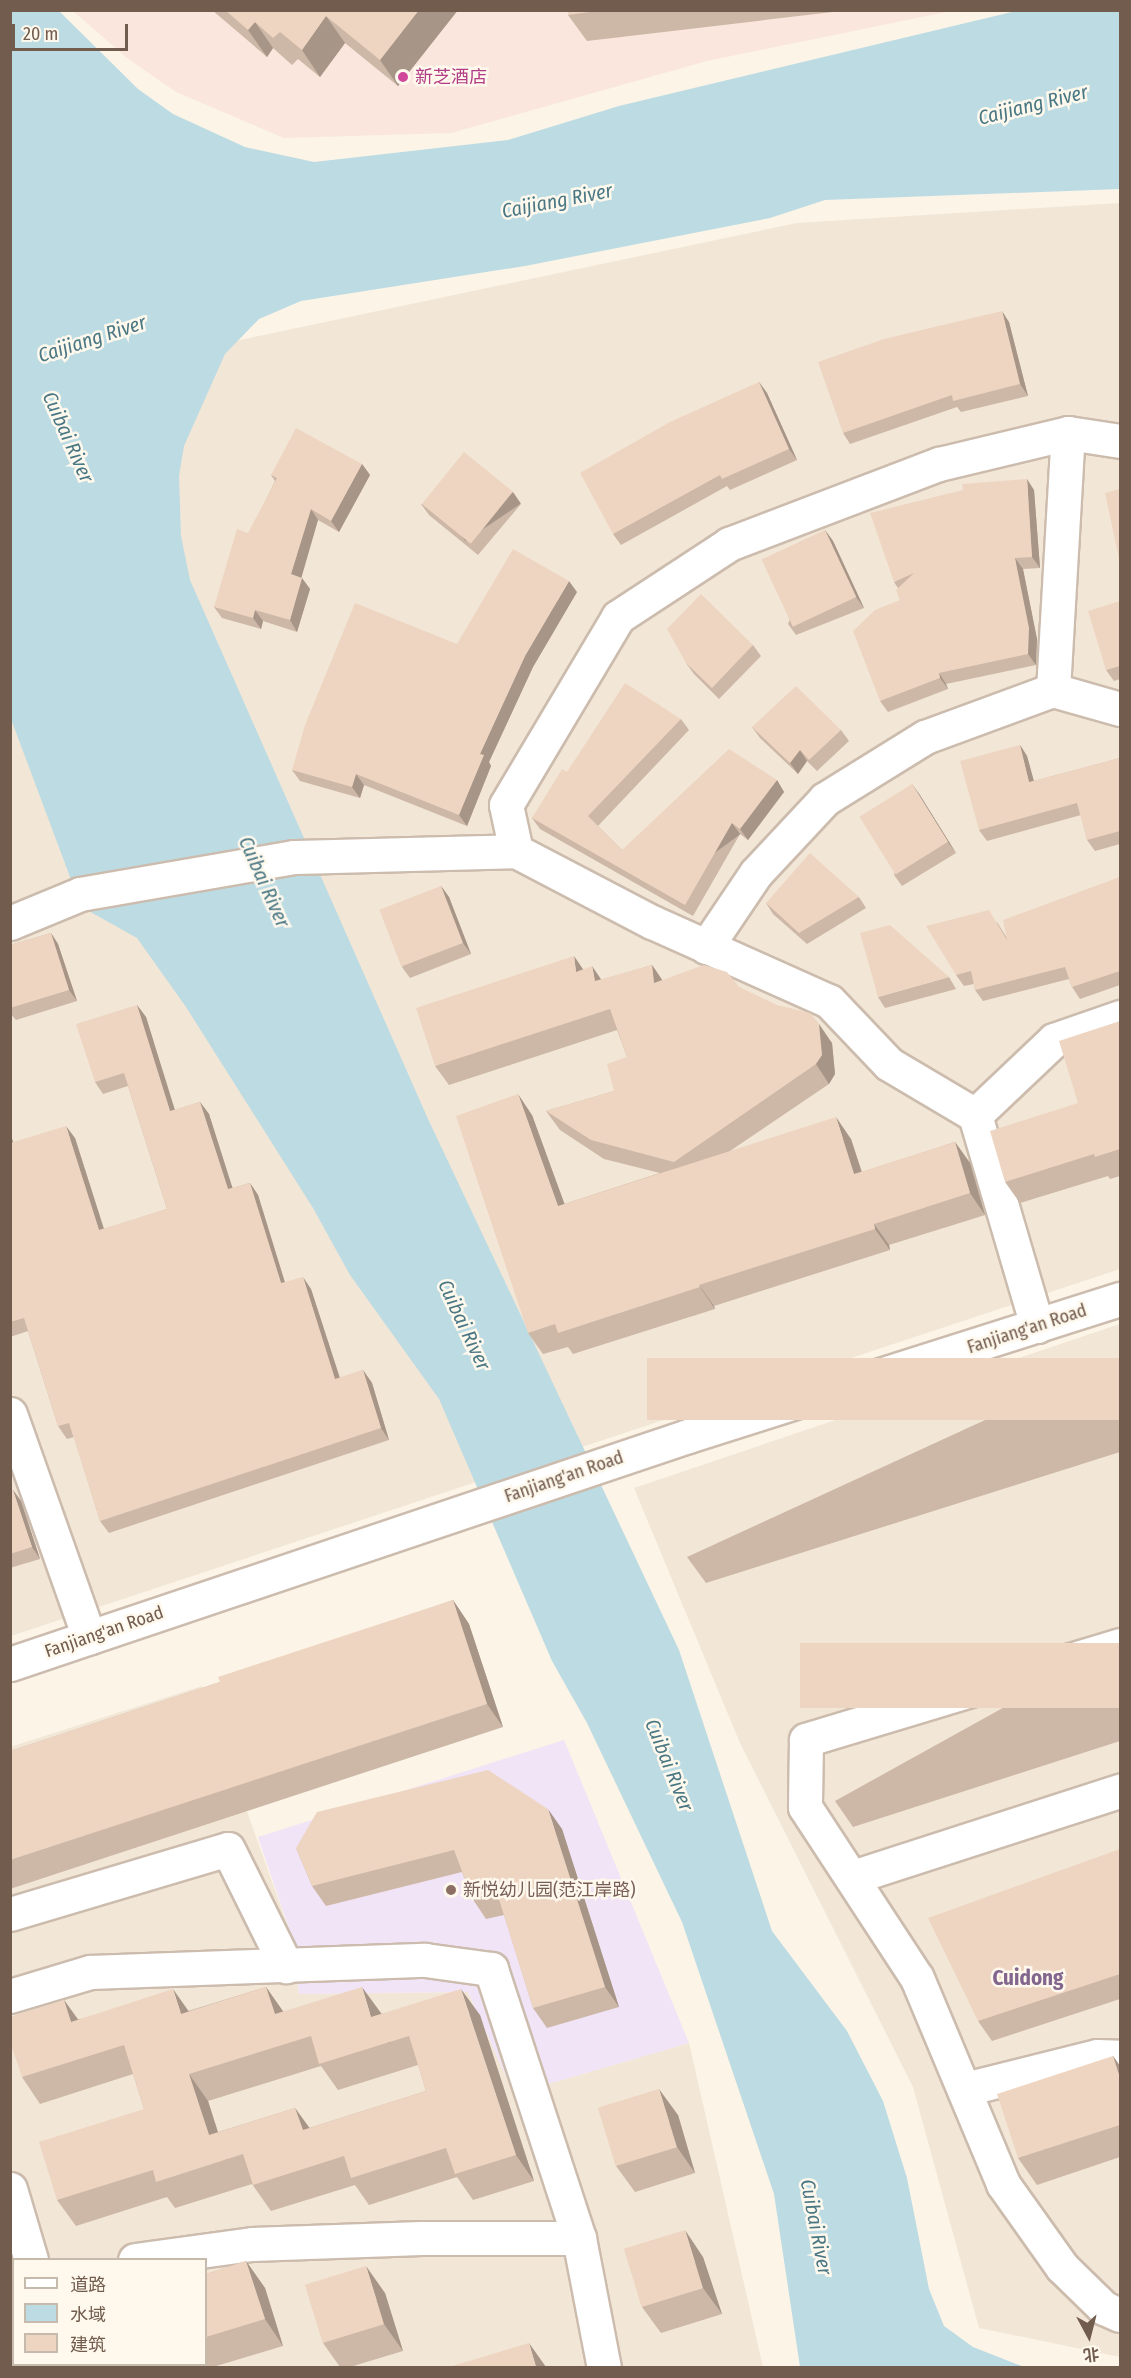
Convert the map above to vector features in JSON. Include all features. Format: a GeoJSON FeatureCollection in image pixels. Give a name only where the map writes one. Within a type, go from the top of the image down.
{"type":"FeatureCollection","features":[{"type":"Feature","properties":{"kind":"street"},"geometry":{"type":"LineString","coordinates":[[516,851],[506,805],[618,617],[729,544],[939,464],[1068,433],[1120,441]]}},
{"type":"Feature","properties":{"kind":"street"},"geometry":{"type":"LineString","coordinates":[[1053,690],[1068,433]]}},
{"type":"Feature","properties":{"kind":"street"},"geometry":{"type":"LineString","coordinates":[[706,947],[756,873],[825,799],[925,737],[1053,690],[1120,709]]}},
{"type":"Feature","properties":{"kind":"street"},"geometry":{"type":"LineString","coordinates":[[10,923],[80,894],[275,860],[516,851],[706,947],[829,1001],[889,1064],[975,1115],[1037,1326]]}},
{"type":"Feature","properties":{"kind":"street"},"geometry":{"type":"LineString","coordinates":[[975,1115],[1054,1040],[1120,1017]]}},
{"type":"Feature","properties":{"kind":"street","name":"Fanjiang'an Road"},"geometry":{"type":"LineString","coordinates":[[10,1664],[688,1436],[1120,1299]]}},
{"type":"Feature","properties":{"kind":"street"},"geometry":{"type":"LineString","coordinates":[[10,1414],[89,1637]]}},
{"type":"Feature","properties":{"kind":"street"},"geometry":{"type":"LineString","coordinates":[[1120,1645],[806,1740],[805,1807],[917,1978],[1003,2184],[1062,2267],[1104,2308],[1120,2315]]}},
{"type":"Feature","properties":{"kind":"street"},"geometry":{"type":"LineString","coordinates":[[853,1878],[1120,1791]]}},
{"type":"Feature","properties":{"kind":"street"},"geometry":{"type":"LineString","coordinates":[[10,1914],[228,1849],[286,1966]]}},
{"type":"Feature","properties":{"kind":"street"},"geometry":{"type":"LineString","coordinates":[[10,1996],[90,1972],[425,1960],[491,1969],[579,2238],[604,2367]]}},
{"type":"Feature","properties":{"kind":"street"},"geometry":{"type":"LineString","coordinates":[[965,2089],[1096,2056],[1120,2057]]}},
{"type":"Feature","properties":{"kind":"street"},"geometry":{"type":"LineString","coordinates":[[10,2189],[31,2258]]}},
{"type":"Feature","properties":{"kind":"street"},"geometry":{"type":"LineString","coordinates":[[143,2258],[252,2244],[421,2238],[579,2238]]}},
{"type":"Feature","properties":{"kind":"shaded area","name":"新芝酒店"},"geometry":{"type":"Polygon","coordinates":[[[73,11],[951,11],[707,61],[451,133],[284,138],[176,92],[127,58],[73,11]]]}},
{"type":"Feature","properties":{"kind":"shaded area"},"geometry":{"type":"Polygon","coordinates":[[[1120,203],[1120,1269],[11,1636],[11,514],[221,344],[797,223],[1120,203]]]}},
{"type":"Feature","properties":{"kind":"shaded area"},"geometry":{"type":"Polygon","coordinates":[[[1120,1324],[1120,2357],[979,2328],[913,2087],[740,1743],[634,1488],[1120,1324]]]}},
{"type":"Feature","properties":{"kind":"shaded area"},"geometry":{"type":"Polygon","coordinates":[[[202,1686],[294,1943],[299,1994],[468,1992],[514,2094],[689,2043],[763,2367],[11,2367],[10,1747],[202,1686]]]}},
{"type":"Feature","properties":{"kind":"shaded area","name":"新悦幼儿园(范江岸路)"},"geometry":{"type":"Polygon","coordinates":[[[564,1740],[689,2043],[514,2094],[468,1992],[299,1994],[294,1943],[258,1837],[564,1740]]]}},
{"type":"Feature","properties":{"kind":"water"},"geometry":{"type":"Polygon","coordinates":[[[11,11],[59,11],[138,89],[173,114],[245,147],[314,162],[508,140],[619,106],[1016,11],[1120,11],[1120,189],[825,200],[770,218],[525,266],[301,301],[259,319],[225,354],[184,446],[179,476],[181,536],[190,580],[428,1119],[679,1650],[772,1931],[847,2031],[883,2101],[907,2178],[929,2289],[944,2326],[973,2347],[1024,2367],[800,2367],[774,2194],[682,1922],[587,1723],[552,1661],[439,1399],[350,1275],[313,1208],[186,1007],[137,938],[87,910],[76,893],[11,719],[11,11]]]}},
{"type":"Feature","properties":{"kind":"building"},"geometry":{"type":"Polygon","coordinates":[[[225,10],[419,10],[380,60],[326,16],[302,50],[280,32],[273,38],[255,22],[248,30],[225,10]]]}},
{"type":"Feature","properties":{"kind":"building"},"geometry":{"type":"Polygon","coordinates":[[[568,10],[604,10],[568,15],[568,10]]]}},
{"type":"Feature","properties":{"kind":"building"},"geometry":{"type":"Polygon","coordinates":[[[1002,311],[1020,384],[953,401],[952,395],[843,433],[818,362],[884,339],[1002,311]]]}},
{"type":"Feature","properties":{"kind":"building"},"geometry":{"type":"Polygon","coordinates":[[[759,382],[789,449],[722,479],[720,475],[613,534],[580,473],[670,422],[759,382]]]}},
{"type":"Feature","properties":{"kind":"building"},"geometry":{"type":"Polygon","coordinates":[[[296,428],[362,464],[331,521],[311,509],[291,574],[302,578],[290,620],[255,610],[253,618],[214,607],[237,529],[248,533],[277,478],[271,475],[296,428]]]}},
{"type":"Feature","properties":{"kind":"building"},"geometry":{"type":"Polygon","coordinates":[[[464,452],[513,492],[471,544],[422,504],[464,452]]]}},
{"type":"Feature","properties":{"kind":"building"},"geometry":{"type":"Polygon","coordinates":[[[1027,479],[1032,557],[1015,558],[1029,628],[1028,654],[939,673],[940,678],[880,701],[853,631],[875,610],[900,600],[896,590],[914,573],[894,582],[870,513],[963,490],[962,484],[1027,479]]]}},
{"type":"Feature","properties":{"kind":"building"},"geometry":{"type":"Polygon","coordinates":[[[1120,489],[1120,563],[1105,493],[1120,489]]]}},
{"type":"Feature","properties":{"kind":"building"},"geometry":{"type":"Polygon","coordinates":[[[825,530],[856,597],[793,627],[762,560],[825,530]]]}},
{"type":"Feature","properties":{"kind":"building"},"geometry":{"type":"Polygon","coordinates":[[[513,549],[569,581],[525,656],[480,754],[484,755],[459,815],[356,774],[352,787],[292,770],[305,725],[355,603],[457,644],[513,549]]]}},
{"type":"Feature","properties":{"kind":"building"},"geometry":{"type":"Polygon","coordinates":[[[701,594],[753,645],[712,688],[686,663],[667,629],[701,594]]]}},
{"type":"Feature","properties":{"kind":"building"},"geometry":{"type":"Polygon","coordinates":[[[1120,601],[1120,666],[1106,670],[1088,611],[1120,601]]]}},
{"type":"Feature","properties":{"kind":"building"},"geometry":{"type":"Polygon","coordinates":[[[625,683],[681,719],[588,816],[622,850],[729,749],[777,780],[740,829],[732,823],[685,905],[532,818],[562,769],[567,772],[625,683]]]}},
{"type":"Feature","properties":{"kind":"building"},"geometry":{"type":"Polygon","coordinates":[[[796,686],[841,730],[809,760],[800,750],[790,763],[752,727],[796,686]]]}},
{"type":"Feature","properties":{"kind":"building"},"geometry":{"type":"Polygon","coordinates":[[[1020,745],[1029,782],[1120,758],[1120,831],[1087,840],[1077,803],[979,830],[960,761],[1020,745]]]}},
{"type":"Feature","properties":{"kind":"building"},"geometry":{"type":"Polygon","coordinates":[[[912,784],[948,842],[895,875],[859,817],[912,784]]]}},
{"type":"Feature","properties":{"kind":"building"},"geometry":{"type":"Polygon","coordinates":[[[810,853],[859,897],[799,933],[766,903],[810,853]]]}},
{"type":"Feature","properties":{"kind":"building"},"geometry":{"type":"Polygon","coordinates":[[[1120,877],[1120,971],[1072,987],[1065,967],[975,990],[971,971],[956,975],[926,926],[989,910],[1007,940],[1003,920],[1120,877]]]}},
{"type":"Feature","properties":{"kind":"building"},"geometry":{"type":"Polygon","coordinates":[[[441,886],[463,943],[401,967],[379,910],[441,886]]]}},
{"type":"Feature","properties":{"kind":"building"},"geometry":{"type":"Polygon","coordinates":[[[890,925],[949,977],[878,997],[860,933],[890,925]]]}},
{"type":"Feature","properties":{"kind":"building"},"geometry":{"type":"Polygon","coordinates":[[[51,933],[69,990],[10,1008],[10,945],[51,933]]]}},
{"type":"Feature","properties":{"kind":"building"},"geometry":{"type":"Polygon","coordinates":[[[574,956],[576,972],[592,966],[595,981],[652,965],[654,983],[704,965],[727,972],[739,987],[777,1005],[810,1013],[819,1024],[822,1055],[816,1064],[674,1162],[591,1140],[546,1111],[614,1091],[607,1064],[627,1057],[610,1009],[435,1066],[416,1008],[574,956]]]}},
{"type":"Feature","properties":{"kind":"building"},"geometry":{"type":"Polygon","coordinates":[[[137,1005],[170,1111],[200,1102],[228,1189],[250,1183],[281,1283],[303,1277],[335,1379],[363,1370],[381,1428],[100,1521],[69,1423],[58,1426],[24,1318],[10,1322],[10,1143],[66,1126],[99,1230],[167,1209],[124,1073],[95,1082],[76,1024],[137,1005]]]}},
{"type":"Feature","properties":{"kind":"building"},"geometry":{"type":"Polygon","coordinates":[[[1120,1021],[1120,1149],[1095,1157],[1094,1154],[1005,1182],[990,1131],[1078,1103],[1059,1041],[1120,1021]]]}},
{"type":"Feature","properties":{"kind":"building"},"geometry":{"type":"Polygon","coordinates":[[[518,1094],[558,1206],[836,1117],[854,1174],[955,1142],[970,1193],[874,1224],[875,1229],[558,1333],[555,1324],[528,1333],[456,1116],[518,1094]]]}},
{"type":"Feature","properties":{"kind":"building"},"geometry":{"type":"Polygon","coordinates":[[[647,1358],[1120,1358],[1120,1420],[647,1420],[647,1358]]]}},
{"type":"Feature","properties":{"kind":"building"},"geometry":{"type":"Polygon","coordinates":[[[13,1490],[32,1547],[10,1554],[10,1491],[13,1490]]]}},
{"type":"Feature","properties":{"kind":"building"},"geometry":{"type":"Polygon","coordinates":[[[453,1600],[487,1704],[10,1860],[10,1751],[220,1682],[218,1677],[453,1600]]]}},
{"type":"Feature","properties":{"kind":"building"},"geometry":{"type":"Polygon","coordinates":[[[800,1643],[1120,1643],[1120,1708],[800,1708],[800,1643]]]}},
{"type":"Feature","properties":{"kind":"building"},"geometry":{"type":"Polygon","coordinates":[[[488,1770],[548,1809],[605,1987],[533,2008],[497,1893],[472,1898],[454,1850],[312,1886],[296,1848],[317,1812],[488,1770]]]}},
{"type":"Feature","properties":{"kind":"building"},"geometry":{"type":"Polygon","coordinates":[[[1120,1849],[1120,1974],[978,2021],[928,1918],[1120,1849]]]}},
{"type":"Feature","properties":{"kind":"building"},"geometry":{"type":"Polygon","coordinates":[[[266,1987],[275,2014],[362,1987],[371,2017],[461,1989],[516,2155],[455,2174],[446,2148],[351,2178],[344,2156],[253,2185],[243,2154],[156,2182],[153,2170],[57,2200],[39,2142],[144,2109],[124,2045],[22,2077],[10,2042],[10,2017],[64,2000],[71,2022],[173,1989],[181,2014],[266,1987]],[[311,2036],[189,2074],[209,2135],[295,2108],[303,2130],[426,2091],[409,2036],[319,2064],[311,2036]]]}},
{"type":"Feature","properties":{"kind":"building"},"geometry":{"type":"Polygon","coordinates":[[[1113,2056],[1120,2078],[1120,2125],[1018,2158],[997,2094],[1113,2056]]]}},
{"type":"Feature","properties":{"kind":"building"},"geometry":{"type":"Polygon","coordinates":[[[659,2089],[677,2147],[616,2166],[598,2108],[659,2089]]]}},
{"type":"Feature","properties":{"kind":"building"},"geometry":{"type":"Polygon","coordinates":[[[685,2230],[703,2288],[642,2307],[624,2249],[685,2230]]]}},
{"type":"Feature","properties":{"kind":"building"},"geometry":{"type":"Polygon","coordinates":[[[246,2261],[265,2319],[207,2337],[207,2274],[246,2261]]]}},
{"type":"Feature","properties":{"kind":"building"},"geometry":{"type":"Polygon","coordinates":[[[366,2266],[384,2324],[323,2343],[305,2285],[366,2266]]]}},
{"type":"Feature","properties":{"kind":"building"},"geometry":{"type":"Polygon","coordinates":[[[10,2314],[12,2318],[12,2366],[27,2367],[10,2367],[10,2314]]]}},
{"type":"Feature","properties":{"kind":"building"},"geometry":{"type":"Polygon","coordinates":[[[529,2343],[536,2367],[449,2367],[529,2343]]]}},
{"type":"Feature","properties":{"kind":"building"},"geometry":{"type":"Polygon","coordinates":[[[113,2366],[178,2366],[178,2367],[113,2366]]]}},
{"type":"Feature","properties":{"kind":"place","name":"新芝酒店"},"geometry":{"type":"Point","coordinates":[403,77]}},
{"type":"Feature","properties":{"kind":"place","name":"新悦幼儿园(范江岸路)"},"geometry":{"type":"Point","coordinates":[451,1890]}},
{"type":"Feature","properties":{"kind":"district","name":"Cuidong"},"geometry":{"type":"Point","coordinates":[1028,1978]}},
{"type":"Feature","properties":{"kind":"water label","name":"Caijiang River"},"geometry":{"type":"Point","coordinates":[1033,105]}},
{"type":"Feature","properties":{"kind":"water label","name":"Caijiang River"},"geometry":{"type":"Point","coordinates":[557,201]}},
{"type":"Feature","properties":{"kind":"water label","name":"Caijiang River"},"geometry":{"type":"Point","coordinates":[92,339]}},
{"type":"Feature","properties":{"kind":"water label","name":"Cuibai River"},"geometry":{"type":"Point","coordinates":[68,437]}},
{"type":"Feature","properties":{"kind":"water label","name":"Cuibai River"},"geometry":{"type":"Point","coordinates":[264,882]}},
{"type":"Feature","properties":{"kind":"water label","name":"Cuibai River"},"geometry":{"type":"Point","coordinates":[464,1325]}},
{"type":"Feature","properties":{"kind":"water label","name":"Cuibai River"},"geometry":{"type":"Point","coordinates":[669,1765]}},
{"type":"Feature","properties":{"kind":"water label","name":"Cuibai River"},"geometry":{"type":"Point","coordinates":[816,2227]}}]}
